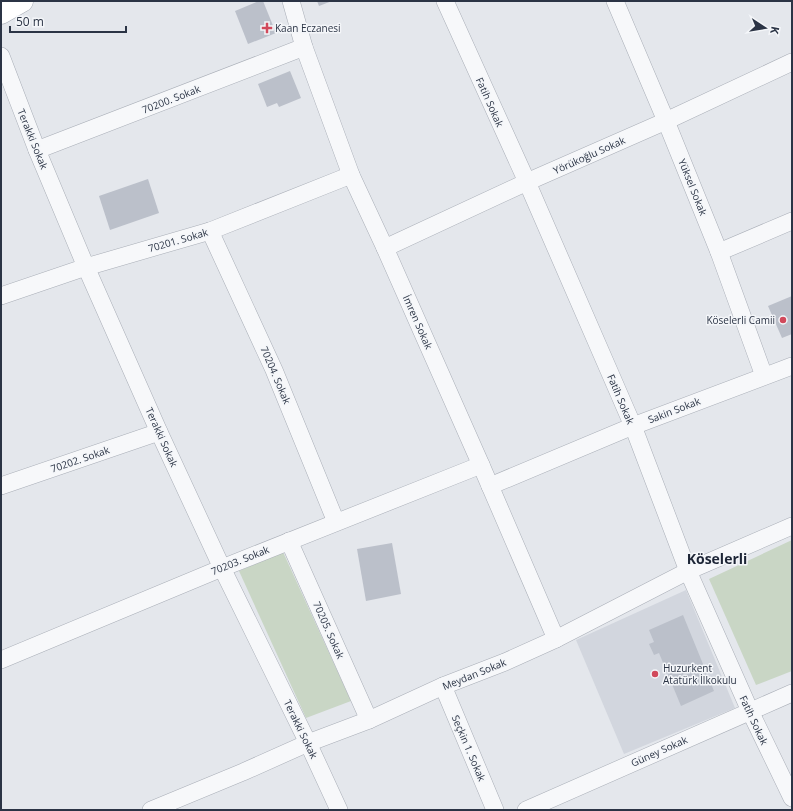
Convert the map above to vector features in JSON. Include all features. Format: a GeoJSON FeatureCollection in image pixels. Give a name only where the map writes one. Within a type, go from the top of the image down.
{"type":"FeatureCollection","features":[{"type":"Feature","properties":{"kind":"street","name":"İmren Sokak"},"geometry":{"type":"LineString","coordinates":[[292,1],[304,47],[351,175],[481,465],[556,639]]}},
{"type":"Feature","properties":{"kind":"street","name":"Fatih Sokak"},"geometry":{"type":"LineString","coordinates":[[445,1],[527,182],[633,426],[688,571],[750,711],[792,798]]}},
{"type":"Feature","properties":{"kind":"street","name":"Yüksel Sokak"},"geometry":{"type":"LineString","coordinates":[[615,1],[666,121],[718,252],[764,376]]}},
{"type":"Feature","properties":{"kind":"street","name":"70200. Sokak"},"geometry":{"type":"LineString","coordinates":[[37,150],[304,47]]}},
{"type":"Feature","properties":{"kind":"street","name":"Terakki Sokak"},"geometry":{"type":"LineString","coordinates":[[1,56],[37,150],[86,267],[159,432],[222,568],[308,743],[339,810]]}},
{"type":"Feature","properties":{"kind":"street","name":"Yörükoğlu Sokak"},"geometry":{"type":"LineString","coordinates":[[385,248],[527,182],[666,121],[792,62]]}},
{"type":"Feature","properties":{"kind":"street","name":"70201. Sokak"},"geometry":{"type":"LineString","coordinates":[[1,296],[86,267],[210,231],[351,175]]}},
{"type":"Feature","properties":{"kind":"street"},"geometry":{"type":"LineString","coordinates":[[718,252],[792,221]]}},
{"type":"Feature","properties":{"kind":"street","name":"70204. Sokak"},"geometry":{"type":"LineString","coordinates":[[210,231],[274,370],[336,522]]}},
{"type":"Feature","properties":{"kind":"street","name":"Sakin Sokak"},"geometry":{"type":"LineString","coordinates":[[490,486],[633,426],[792,366]]}},
{"type":"Feature","properties":{"kind":"street","name":"70202. Sokak"},"geometry":{"type":"LineString","coordinates":[[1,486],[159,432]]}},
{"type":"Feature","properties":{"kind":"street","name":"70203. Sokak"},"geometry":{"type":"LineString","coordinates":[[1,660],[288,541],[481,465]]}},
{"type":"Feature","properties":{"kind":"street","name":"Meydan Sokak"},"geometry":{"type":"LineString","coordinates":[[151,810],[308,743],[369,720],[443,686],[505,662],[556,639],[688,571],[792,526]]}},
{"type":"Feature","properties":{"kind":"street","name":"70205. Sokak"},"geometry":{"type":"LineString","coordinates":[[288,541],[369,720]]}},
{"type":"Feature","properties":{"kind":"street","name":"Seçkin 1. Sokak"},"geometry":{"type":"LineString","coordinates":[[443,686],[495,810]]}},
{"type":"Feature","properties":{"kind":"street","name":"Güney Sokak"},"geometry":{"type":"LineString","coordinates":[[526,810],[792,693]]}},
{"type":"Feature","properties":{"kind":"shaded area","name":"Huzurkent Atatürk İlkokulu"},"geometry":{"type":"Polygon","coordinates":[[[686,590],[735,708],[624,754],[576,640],[686,590]]]}},
{"type":"Feature","properties":{"kind":"green space"},"geometry":{"type":"Polygon","coordinates":[[[792,540],[792,671],[756,685],[709,579],[792,540]]]}},
{"type":"Feature","properties":{"kind":"green space"},"geometry":{"type":"Polygon","coordinates":[[[283,552],[351,701],[306,718],[239,571],[283,552]]]}},
{"type":"Feature","properties":{"kind":"building"},"geometry":{"type":"Polygon","coordinates":[[[259,1],[263,1],[276,33],[248,44],[235,11],[259,1]]]}},
{"type":"Feature","properties":{"kind":"building"},"geometry":{"type":"Polygon","coordinates":[[[317,1],[332,1],[319,6],[317,1]]]}},
{"type":"Feature","properties":{"kind":"building"},"geometry":{"type":"Polygon","coordinates":[[[290,71],[301,98],[279,107],[277,103],[267,107],[258,84],[290,71]]]}},
{"type":"Feature","properties":{"kind":"building"},"geometry":{"type":"Polygon","coordinates":[[[148,179],[159,213],[110,230],[99,196],[148,179]]]}},
{"type":"Feature","properties":{"kind":"building","name":"Köselerli Camii"},"geometry":{"type":"Polygon","coordinates":[[[792,296],[792,334],[782,338],[768,306],[792,296]]]}},
{"type":"Feature","properties":{"kind":"building"},"geometry":{"type":"Polygon","coordinates":[[[392,543],[401,594],[366,601],[357,549],[392,543]]]}},
{"type":"Feature","properties":{"kind":"building"},"geometry":{"type":"Polygon","coordinates":[[[683,615],[714,691],[681,706],[659,653],[654,655],[649,644],[654,642],[649,630],[683,615]]]}},
{"type":"Feature","properties":{"kind":"place","name":"Kaan Eczanesi"},"geometry":{"type":"Point","coordinates":[267,28]}},
{"type":"Feature","properties":{"kind":"place","name":"Köselerli Camii"},"geometry":{"type":"Point","coordinates":[783,320]}},
{"type":"Feature","properties":{"kind":"place","name":"Huzurkent Atatürk İlkokulu"},"geometry":{"type":"Point","coordinates":[655,674]}},
{"type":"Feature","properties":{"kind":"district","name":"Köselerli"},"geometry":{"type":"Point","coordinates":[717,559]}}]}
